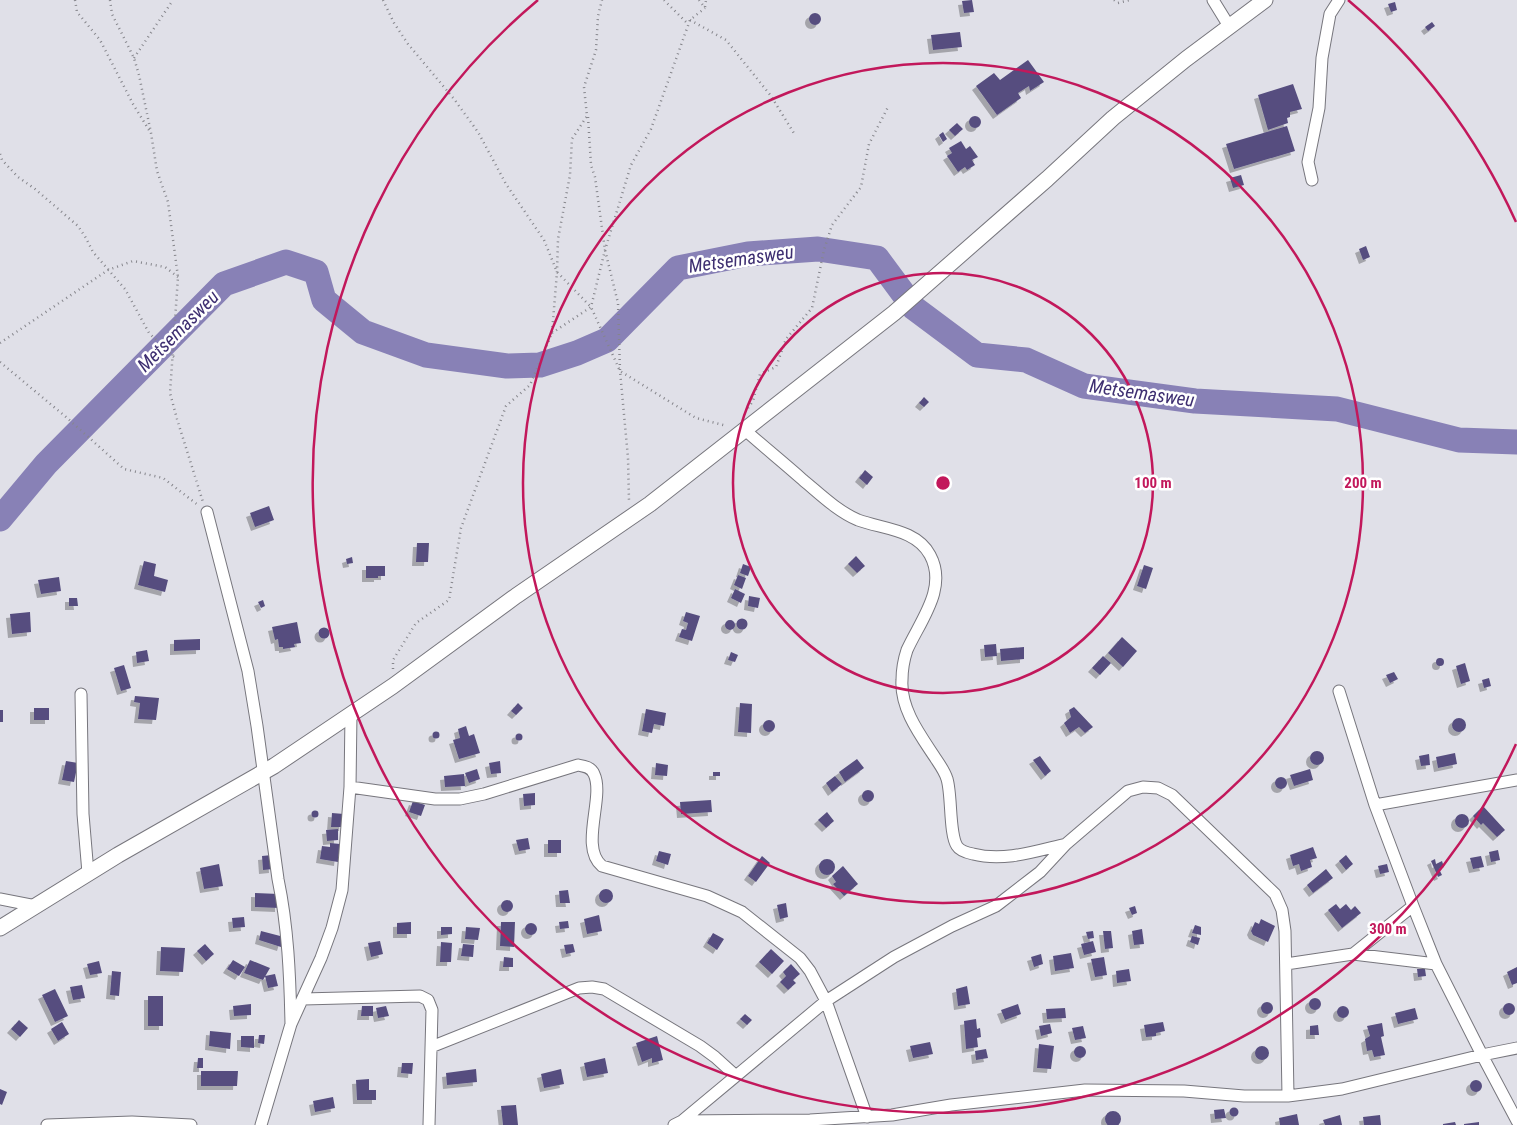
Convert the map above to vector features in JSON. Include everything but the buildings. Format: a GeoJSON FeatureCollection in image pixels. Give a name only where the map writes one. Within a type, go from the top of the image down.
{"type":"FeatureCollection","features":[{"type":"Feature","properties":{"kind":"street"},"geometry":{"type":"LineString","coordinates":[[1213,0],[1229,26]]}},
{"type":"Feature","properties":{"kind":"street"},"geometry":{"type":"LineString","coordinates":[[0,928],[88,873],[264,772],[393,686],[516,596],[629,519],[894,313],[1047,179],[1113,118],[1229,26],[1265,0]]}},
{"type":"Feature","properties":{"kind":"street"},"geometry":{"type":"LineString","coordinates":[[1312,180],[1308,162],[1319,108],[1322,58],[1330,14],[1339,0]]}},
{"type":"Feature","properties":{"kind":"street"},"geometry":{"type":"LineString","coordinates":[[745,430],[832,505],[857,519],[908,535],[924,545],[931,556],[936,570],[936,587],[928,609],[906,652],[902,681],[906,707],[946,776],[957,846],[965,852],[987,858],[1011,857],[1066,844]]}},
{"type":"Feature","properties":{"kind":"street"},"geometry":{"type":"LineString","coordinates":[[207,512],[248,671],[283,904],[290,977],[291,1024]]}},
{"type":"Feature","properties":{"kind":"street"},"geometry":{"type":"LineString","coordinates":[[1339,691],[1375,805],[1436,964],[1517,1121]]}},
{"type":"Feature","properties":{"kind":"street"},"geometry":{"type":"LineString","coordinates":[[81,694],[83,806],[88,873]]}},
{"type":"Feature","properties":{"kind":"street"},"geometry":{"type":"LineString","coordinates":[[262,1125],[291,1024],[332,928],[342,890],[350,787],[351,714]]}},
{"type":"Feature","properties":{"kind":"street"},"geometry":{"type":"LineString","coordinates":[[350,787],[435,799],[460,799],[578,765],[588,766],[594,774],[596,786],[592,841],[596,862],[602,866],[707,896],[742,912],[800,958],[810,971],[826,1001],[867,1117]]}},
{"type":"Feature","properties":{"kind":"street"},"geometry":{"type":"LineString","coordinates":[[1375,805],[1517,780]]}},
{"type":"Feature","properties":{"kind":"street"},"geometry":{"type":"LineString","coordinates":[[678,1123],[826,1001],[894,957],[952,926],[996,906],[1040,872],[1066,844],[1128,791],[1143,787],[1158,788],[1172,796],[1276,894],[1282,910],[1285,931],[1288,1096]]}},
{"type":"Feature","properties":{"kind":"street"},"geometry":{"type":"LineString","coordinates":[[0,899],[36,906]]}},
{"type":"Feature","properties":{"kind":"street"},"geometry":{"type":"LineString","coordinates":[[1352,954],[1413,906]]}},
{"type":"Feature","properties":{"kind":"street"},"geometry":{"type":"LineString","coordinates":[[1286,964],[1352,954],[1436,964]]}},
{"type":"Feature","properties":{"kind":"street"},"geometry":{"type":"LineString","coordinates":[[431,1048],[578,988],[592,987],[604,989],[700,1046],[736,1076]]}},
{"type":"Feature","properties":{"kind":"street"},"geometry":{"type":"LineString","coordinates":[[303,999],[420,996],[428,1000],[432,1010],[429,1125]]}},
{"type":"Feature","properties":{"kind":"street"},"geometry":{"type":"LineString","coordinates":[[678,1123],[810,1120],[892,1115],[951,1105],[1085,1090],[1184,1091],[1244,1096],[1288,1096],[1342,1088],[1517,1048]]}},
{"type":"Feature","properties":{"kind":"street"},"geometry":{"type":"LineString","coordinates":[[47,1125],[131,1123],[191,1125]]}},
{"type":"Feature","properties":{"kind":"path"},"geometry":{"type":"LineString","coordinates":[[75,0],[78,12],[100,40],[133,104],[151,133]]}},
{"type":"Feature","properties":{"kind":"path"},"geometry":{"type":"LineString","coordinates":[[110,0],[112,14],[134,58],[139,75],[157,171],[168,202],[178,277],[174,358],[170,394],[207,512]]}},
{"type":"Feature","properties":{"kind":"path"},"geometry":{"type":"LineString","coordinates":[[134,58],[174,0]]}},
{"type":"Feature","properties":{"kind":"path"},"geometry":{"type":"LineString","coordinates":[[383,0],[394,23],[408,44],[454,99],[478,132],[506,184],[544,240],[557,272],[592,307],[620,371],[696,418],[745,430]]}},
{"type":"Feature","properties":{"kind":"path"},"geometry":{"type":"LineString","coordinates":[[602,0],[598,16],[596,50],[584,87],[591,165],[595,177],[605,250],[618,303],[620,371],[628,458],[629,519]]}},
{"type":"Feature","properties":{"kind":"path"},"geometry":{"type":"LineString","coordinates":[[664,0],[688,24]]}},
{"type":"Feature","properties":{"kind":"path"},"geometry":{"type":"LineString","coordinates":[[699,0],[705,8]]}},
{"type":"Feature","properties":{"kind":"path"},"geometry":{"type":"LineString","coordinates":[[552,334],[592,307],[605,250],[631,165],[651,129],[688,24],[690,20],[705,8],[706,0]]}},
{"type":"Feature","properties":{"kind":"path"},"geometry":{"type":"LineString","coordinates":[[1114,0],[1118,3],[1130,0]]}},
{"type":"Feature","properties":{"kind":"path"},"geometry":{"type":"LineString","coordinates":[[690,20],[726,40],[771,96],[795,136]]}},
{"type":"Feature","properties":{"kind":"path"},"geometry":{"type":"LineString","coordinates":[[748,408],[753,401],[760,374],[776,367],[786,340],[812,308],[824,250],[832,225],[861,187],[870,144],[888,107]]}},
{"type":"Feature","properties":{"kind":"path"},"geometry":{"type":"LineString","coordinates":[[393,686],[393,660],[416,623],[449,600],[461,528],[506,406],[530,385],[552,334],[558,240],[570,175],[572,139],[587,116]]}},
{"type":"Feature","properties":{"kind":"path"},"geometry":{"type":"LineString","coordinates":[[0,154],[2,160],[18,177],[78,226],[93,252],[125,289],[150,333],[174,358]]}},
{"type":"Feature","properties":{"kind":"path"},"geometry":{"type":"LineString","coordinates":[[0,343],[108,270],[133,261],[165,267],[178,277]]}},
{"type":"Feature","properties":{"kind":"path"},"geometry":{"type":"LineString","coordinates":[[0,362],[124,469],[163,478],[207,512]]}},
{"type":"Feature","properties":{"kind":"waterway","name":"Metsemasweu"},"geometry":{"type":"LineString","coordinates":[[0,519],[46,464],[224,284],[286,262],[316,272],[324,300],[363,332],[426,355],[507,366],[540,365],[577,353],[607,340],[678,268],[748,254],[818,249],[877,258],[914,308],[977,355],[1026,360],[1084,386],[1195,401],[1337,409],[1459,440],[1517,442]]}}]}
